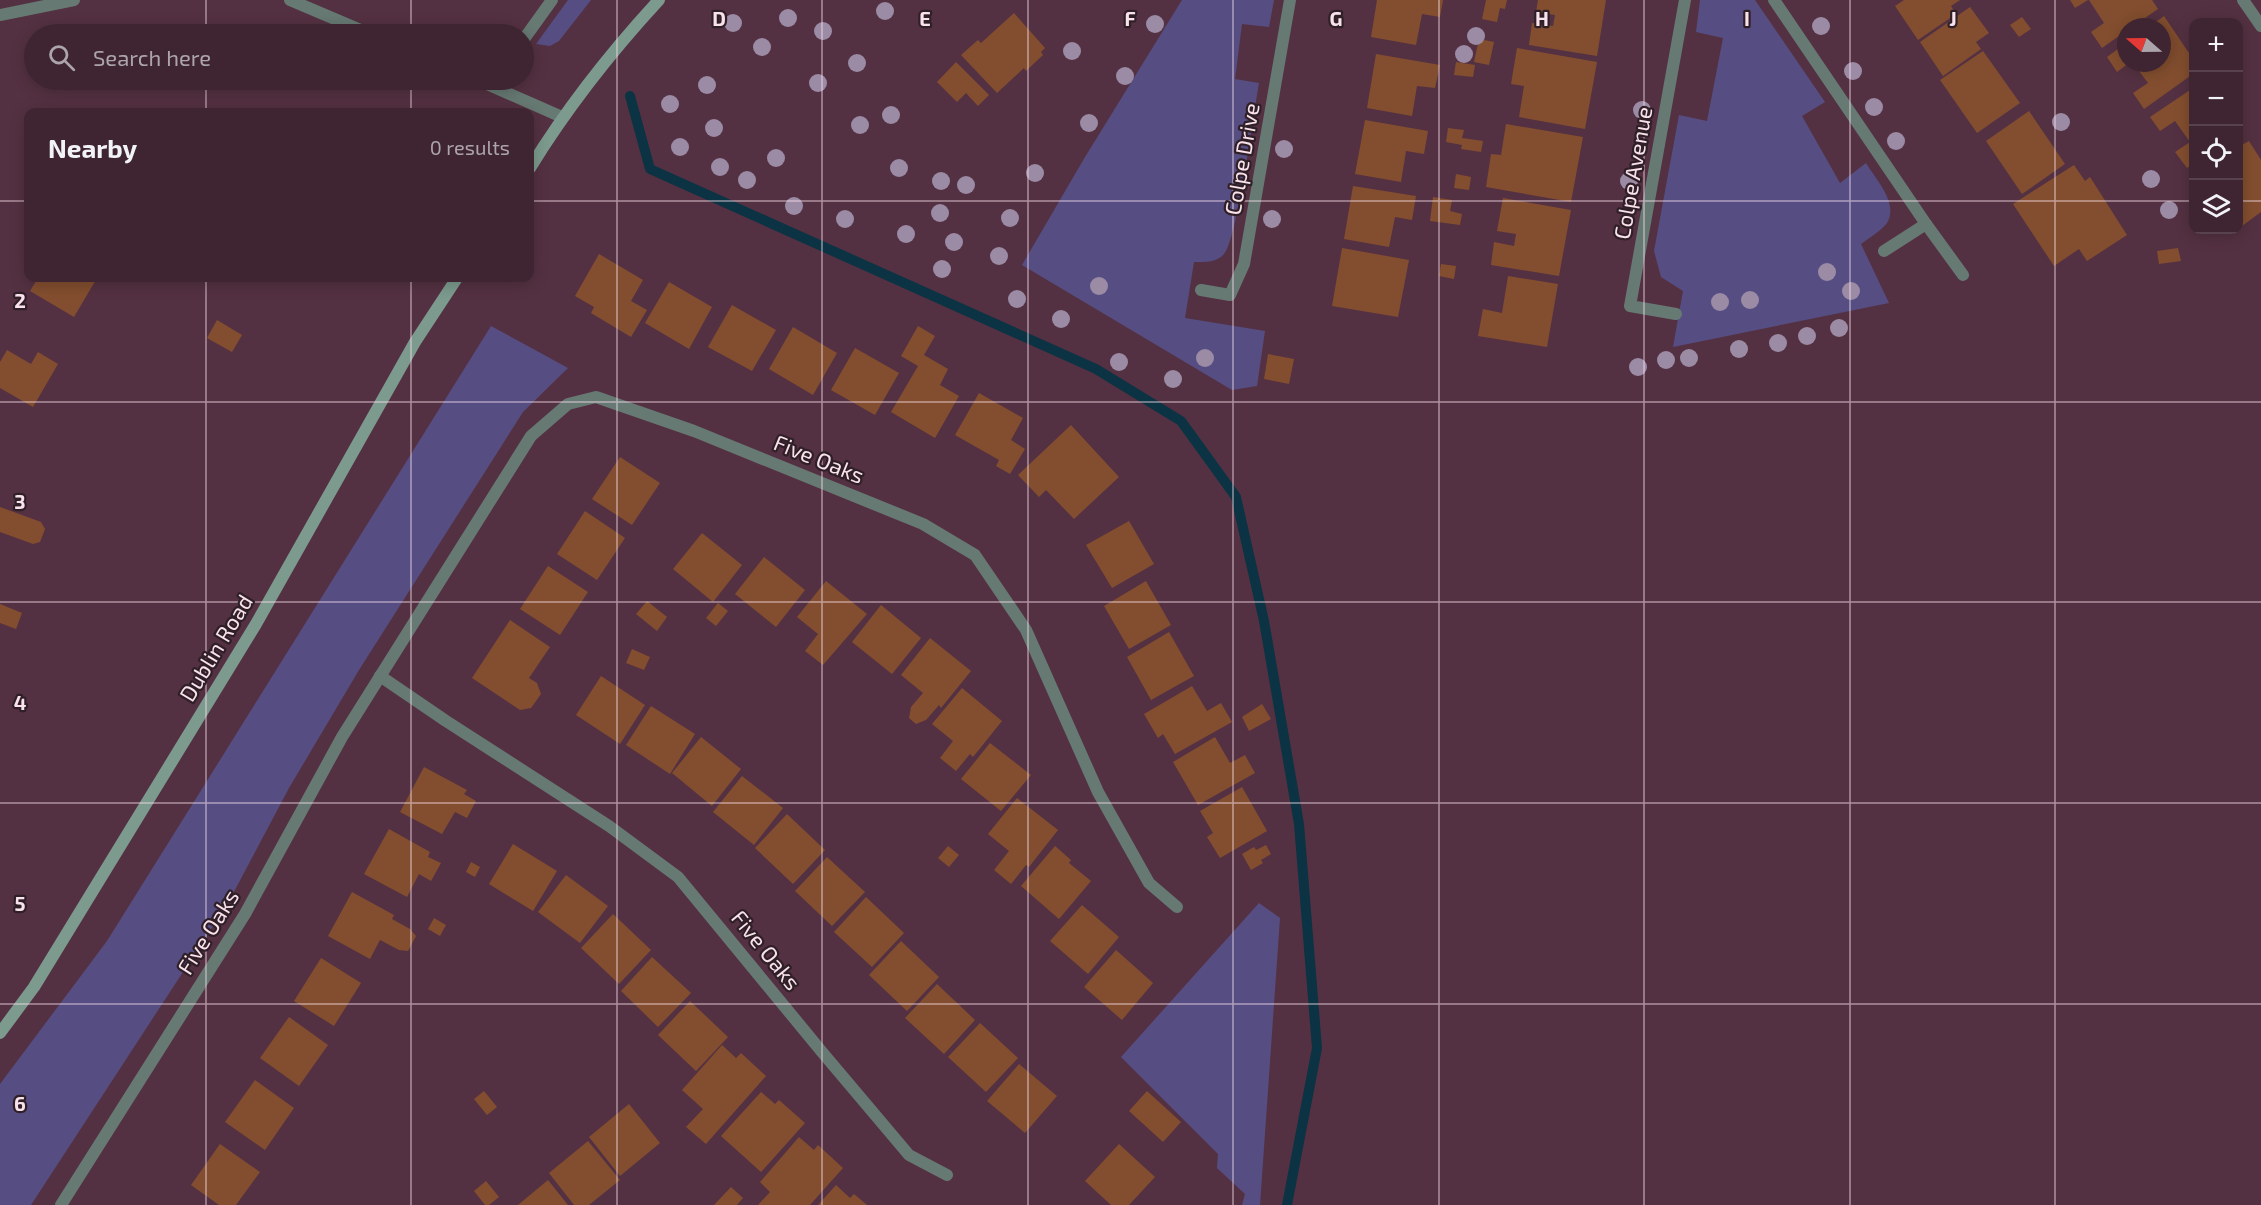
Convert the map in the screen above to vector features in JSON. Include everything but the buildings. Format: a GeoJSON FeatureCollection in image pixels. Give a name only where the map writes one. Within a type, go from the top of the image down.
{"type":"FeatureCollection","features":[{"type":"Feature","properties":{"kind":"main road"},"geometry":{"type":"LineString","coordinates":[[534,162],[562,117],[633,28],[659,0]]}},
{"type":"Feature","properties":{"kind":"main road","name":"Dublin Road"},"geometry":{"type":"LineString","coordinates":[[0,1033],[40,977],[256,624],[415,342],[455,282]]}},
{"type":"Feature","properties":{"kind":"street"},"geometry":{"type":"LineString","coordinates":[[0,15],[74,0]]}},
{"type":"Feature","properties":{"kind":"street"},"geometry":{"type":"LineString","coordinates":[[290,0],[346,24]]}},
{"type":"Feature","properties":{"kind":"street"},"geometry":{"type":"LineString","coordinates":[[534,25],[552,0]]}},
{"type":"Feature","properties":{"kind":"street","name":"Colpe Drive"},"geometry":{"type":"LineString","coordinates":[[1201,290],[1230,295],[1244,264],[1290,0]]}},
{"type":"Feature","properties":{"kind":"street","name":"Colpe Avenue"},"geometry":{"type":"LineString","coordinates":[[1676,314],[1630,306],[1685,0]]}},
{"type":"Feature","properties":{"kind":"street"},"geometry":{"type":"LineString","coordinates":[[1774,0],[1963,275]]}},
{"type":"Feature","properties":{"kind":"street"},"geometry":{"type":"LineString","coordinates":[[2243,0],[2261,26]]}},
{"type":"Feature","properties":{"kind":"street"},"geometry":{"type":"LineString","coordinates":[[510,90],[562,117]]}},
{"type":"Feature","properties":{"kind":"street"},"geometry":{"type":"LineString","coordinates":[[1884,251],[1926,224]]}},
{"type":"Feature","properties":{"kind":"street","name":"Five Oaks"},"geometry":{"type":"LineString","coordinates":[[61,1205],[245,914],[342,736],[531,436],[568,404],[596,397],[694,431],[923,524],[975,555],[1026,630],[1098,792],[1149,883],[1177,907]]}},
{"type":"Feature","properties":{"kind":"street","name":"Five Oaks"},"geometry":{"type":"LineString","coordinates":[[380,676],[609,826],[678,877],[909,1155],[947,1175]]}},
{"type":"Feature","properties":{"kind":"shaded area"},"geometry":{"type":"Polygon","coordinates":[[[568,0],[591,0],[559,41],[550,46],[536,44],[568,0]]]}},
{"type":"Feature","properties":{"kind":"shaded area"},"geometry":{"type":"Polygon","coordinates":[[[1182,0],[1274,0],[1269,27],[1242,24],[1235,79],[1259,83],[1239,201],[1229,244],[1224,254],[1214,260],[1194,262],[1185,318],[1265,331],[1257,386],[1232,390],[1022,265],[1085,157],[1182,0]]]}},
{"type":"Feature","properties":{"kind":"shaded area"},"geometry":{"type":"Polygon","coordinates":[[[1700,0],[1755,0],[1825,102],[1802,116],[1840,183],[1866,163],[1885,192],[1890,208],[1887,223],[1861,244],[1889,303],[1673,347],[1683,291],[1661,277],[1654,251],[1679,115],[1707,121],[1723,38],[1696,32],[1700,0]]]}},
{"type":"Feature","properties":{"kind":"shaded area"},"geometry":{"type":"Polygon","coordinates":[[[491,326],[568,368],[523,412],[359,670],[289,788],[228,903],[31,1205],[0,1205],[0,1084],[107,941],[491,326]]]}},
{"type":"Feature","properties":{"kind":"shaded area"},"geometry":{"type":"Polygon","coordinates":[[[1259,903],[1280,918],[1260,1205],[1242,1205],[1245,1194],[1217,1168],[1218,1154],[1121,1057],[1259,903]]]}},
{"type":"Feature","properties":{"kind":"waterway"},"geometry":{"type":"LineString","coordinates":[[630,96],[650,169],[1096,369],[1181,421],[1236,497],[1264,621],[1299,824],[1317,1048],[1287,1205]]}}]}
